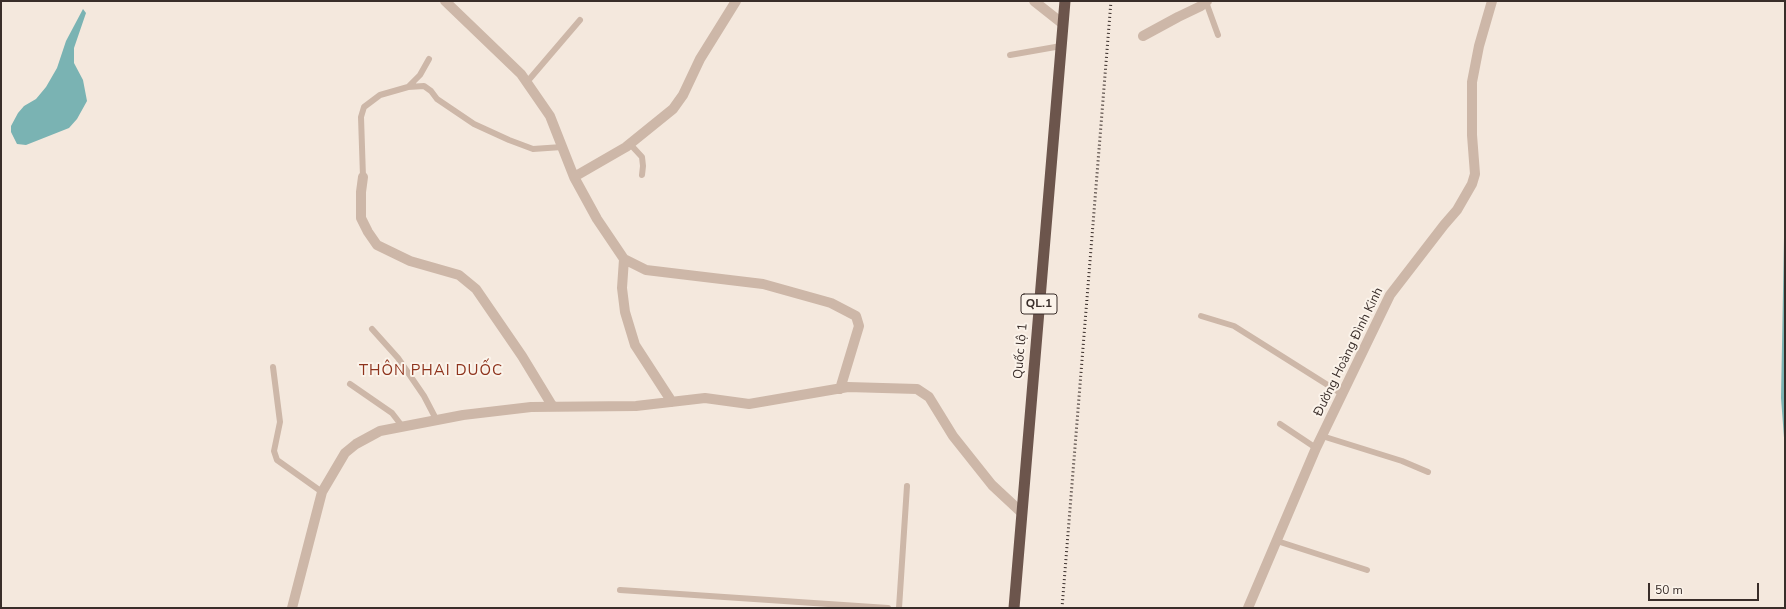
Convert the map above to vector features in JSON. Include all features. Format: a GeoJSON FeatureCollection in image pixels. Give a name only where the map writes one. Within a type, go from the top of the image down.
{"type":"FeatureCollection","features":[{"type":"Feature","properties":{"kind":"highway","name":"Quốc lộ 1"},"geometry":{"type":"LineString","coordinates":[[1014,608],[1065,1]]}},
{"type":"Feature","properties":{"kind":"street"},"geometry":{"type":"LineString","coordinates":[[445,1],[521,74],[527,82],[550,116],[574,177],[597,219],[624,259],[646,270],[763,284],[831,303],[856,316],[859,326],[840,389]]}},
{"type":"Feature","properties":{"kind":"street"},"geometry":{"type":"LineString","coordinates":[[574,177],[630,144],[659,122],[673,109],[683,95],[700,59],[736,1]]}},
{"type":"Feature","properties":{"kind":"street"},"geometry":{"type":"LineString","coordinates":[[1034,1],[1063,24]]}},
{"type":"Feature","properties":{"kind":"street","name":"Đường Hoàng Đình Kinh"},"geometry":{"type":"LineString","coordinates":[[1248,608],[1316,448],[1390,295],[1457,210],[1472,184],[1475,174],[1472,135],[1472,82],[1479,46],[1492,1]]}},
{"type":"Feature","properties":{"kind":"street"},"geometry":{"type":"LineString","coordinates":[[1143,36],[1206,2]]}},
{"type":"Feature","properties":{"kind":"street"},"geometry":{"type":"LineString","coordinates":[[363,177],[361,192],[361,218],[377,245],[410,261],[459,274],[476,289],[522,356],[553,407]]}},
{"type":"Feature","properties":{"kind":"street"},"geometry":{"type":"LineString","coordinates":[[624,259],[622,288],[625,312],[635,345],[672,402]]}},
{"type":"Feature","properties":{"kind":"street"},"geometry":{"type":"LineString","coordinates":[[292,608],[322,492],[345,453],[356,444],[380,431],[463,415],[531,408],[636,406],[705,398],[748,404],[848,388],[917,389],[928,397],[953,436],[992,485],[1021,512]]}},
{"type":"Feature","properties":{"kind":"lane"},"geometry":{"type":"LineString","coordinates":[[1206,2],[1218,35]]}},
{"type":"Feature","properties":{"kind":"lane"},"geometry":{"type":"LineString","coordinates":[[527,82],[580,20]]}},
{"type":"Feature","properties":{"kind":"lane"},"geometry":{"type":"LineString","coordinates":[[1010,55],[1061,46]]}},
{"type":"Feature","properties":{"kind":"lane"},"geometry":{"type":"LineString","coordinates":[[408,87],[420,75],[429,59]]}},
{"type":"Feature","properties":{"kind":"lane"},"geometry":{"type":"LineString","coordinates":[[363,177],[361,117],[364,107],[380,95],[408,87],[424,86],[431,91],[437,99],[474,124],[509,140],[533,149],[562,147]]}},
{"type":"Feature","properties":{"kind":"lane"},"geometry":{"type":"LineString","coordinates":[[630,144],[642,157],[642,175]]}},
{"type":"Feature","properties":{"kind":"lane"},"geometry":{"type":"LineString","coordinates":[[1201,316],[1234,326],[1342,394]]}},
{"type":"Feature","properties":{"kind":"lane"},"geometry":{"type":"LineString","coordinates":[[372,329],[398,358],[424,396],[436,419]]}},
{"type":"Feature","properties":{"kind":"lane"},"geometry":{"type":"LineString","coordinates":[[273,367],[280,422],[274,451],[277,460],[322,492]]}},
{"type":"Feature","properties":{"kind":"lane"},"geometry":{"type":"LineString","coordinates":[[350,384],[392,413],[402,426]]}},
{"type":"Feature","properties":{"kind":"lane"},"geometry":{"type":"LineString","coordinates":[[1280,424],[1316,448]]}},
{"type":"Feature","properties":{"kind":"lane"},"geometry":{"type":"LineString","coordinates":[[1322,436],[1402,461],[1428,472]]}},
{"type":"Feature","properties":{"kind":"lane"},"geometry":{"type":"LineString","coordinates":[[899,608],[907,486]]}},
{"type":"Feature","properties":{"kind":"lane"},"geometry":{"type":"LineString","coordinates":[[1277,541],[1367,570]]}},
{"type":"Feature","properties":{"kind":"lane"},"geometry":{"type":"LineString","coordinates":[[620,590],[888,608]]}},
{"type":"Feature","properties":{"kind":"lane"},"geometry":{"type":"LineString","coordinates":[[782,601],[782,608]]}},
{"type":"Feature","properties":{"kind":"water"},"geometry":{"type":"Polygon","coordinates":[[[83,9],[86,13],[74,48],[74,63],[83,80],[87,101],[77,119],[69,128],[26,145],[17,144],[11,132],[11,126],[18,113],[24,106],[36,99],[46,87],[57,68],[66,41],[83,9]]]}},
{"type":"Feature","properties":{"kind":"water"},"geometry":{"type":"Polygon","coordinates":[[[1785,184],[1785,451],[1781,398],[1785,184]]]}},
{"type":"Feature","properties":{"kind":"railway"},"geometry":{"type":"LineString","coordinates":[[1062,608],[1111,1]]}},
{"type":"Feature","properties":{"kind":"district","name":"THÔN PHAI DUỐC"},"geometry":{"type":"Point","coordinates":[431,371]}}]}
